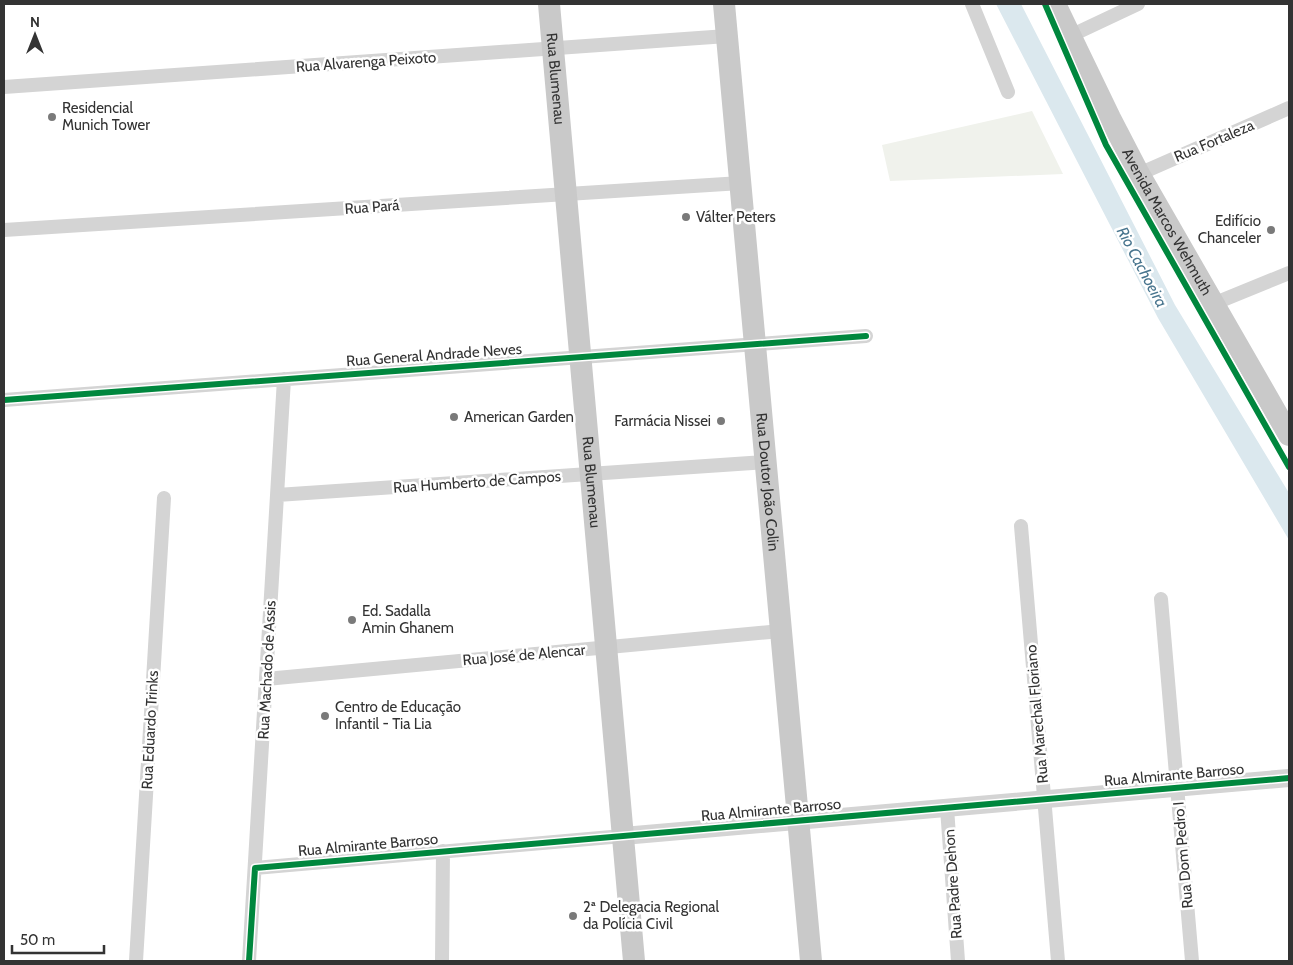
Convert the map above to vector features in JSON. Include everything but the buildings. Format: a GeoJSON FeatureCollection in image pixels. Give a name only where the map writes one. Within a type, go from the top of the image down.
{"type":"FeatureCollection","features":[{"type":"Feature","properties":{"kind":"main road","name":"Rua Blumenau"},"geometry":{"type":"LineString","coordinates":[[549,4],[634,961]]}},
{"type":"Feature","properties":{"kind":"main road","name":"Rua Doutor João Colin"},"geometry":{"type":"LineString","coordinates":[[724,4],[811,961]]}},
{"type":"Feature","properties":{"kind":"main road","name":"Avenida Marcos Wehmuth"},"geometry":{"type":"LineString","coordinates":[[1055,4],[1139,174],[1289,435]]}},
{"type":"Feature","properties":{"kind":"street"},"geometry":{"type":"LineString","coordinates":[[972,4],[1008,92]]}},
{"type":"Feature","properties":{"kind":"street"},"geometry":{"type":"LineString","coordinates":[[1070,36],[1138,4]]}},
{"type":"Feature","properties":{"kind":"street","name":"Rua Alvarenga Peixoto"},"geometry":{"type":"LineString","coordinates":[[4,87],[727,36]]}},
{"type":"Feature","properties":{"kind":"street","name":"Rua Fortaleza"},"geometry":{"type":"LineString","coordinates":[[1139,174],[1289,108]]}},
{"type":"Feature","properties":{"kind":"street","name":"Rua Pará"},"geometry":{"type":"LineString","coordinates":[[4,230],[741,184]]}},
{"type":"Feature","properties":{"kind":"street"},"geometry":{"type":"LineString","coordinates":[[1213,304],[1289,273]]}},
{"type":"Feature","properties":{"kind":"street","name":"Rua General Andrade Neves"},"geometry":{"type":"LineString","coordinates":[[4,400],[866,336]]}},
{"type":"Feature","properties":{"kind":"street","name":"Rua Machado de Assis"},"geometry":{"type":"LineString","coordinates":[[249,961],[284,379]]}},
{"type":"Feature","properties":{"kind":"street","name":"Rua Humberto de Campos"},"geometry":{"type":"LineString","coordinates":[[277,495],[766,462]]}},
{"type":"Feature","properties":{"kind":"street","name":"Rua Eduardo Trinks"},"geometry":{"type":"LineString","coordinates":[[136,961],[164,498]]}},
{"type":"Feature","properties":{"kind":"street","name":"Rua Marechal Floriano"},"geometry":{"type":"LineString","coordinates":[[1021,526],[1058,961]]}},
{"type":"Feature","properties":{"kind":"street","name":"Rua Dom Pedro I"},"geometry":{"type":"LineString","coordinates":[[1160,599],[1192,961]]}},
{"type":"Feature","properties":{"kind":"street","name":"Rua José de Alencar"},"geometry":{"type":"LineString","coordinates":[[266,679],[781,631]]}},
{"type":"Feature","properties":{"kind":"street","name":"Rua Almirante Barroso"},"geometry":{"type":"LineString","coordinates":[[255,868],[1289,778]]}},
{"type":"Feature","properties":{"kind":"street","name":"Rua Padre Dehon"},"geometry":{"type":"LineString","coordinates":[[947,808],[958,961]]}},
{"type":"Feature","properties":{"kind":"street"},"geometry":{"type":"LineString","coordinates":[[442,961],[443,852]]}},
{"type":"Feature","properties":{"kind":"shaded area"},"geometry":{"type":"Polygon","coordinates":[[[1032,111],[1063,174],[890,181],[882,145],[1032,111]]]}},
{"type":"Feature","properties":{"kind":"water","name":"Rio Cachoeira"},"geometry":{"type":"Polygon","coordinates":[[[996,4],[1021,4],[1175,305],[1289,493],[1289,540],[1158,318],[996,4]]]}},
{"type":"Feature","properties":{"kind":"cycle path"},"geometry":{"type":"LineString","coordinates":[[1045,4],[1106,145],[1289,467]]}},
{"type":"Feature","properties":{"kind":"cycle path"},"geometry":{"type":"LineString","coordinates":[[4,400],[866,336]]}},
{"type":"Feature","properties":{"kind":"cycle path"},"geometry":{"type":"LineString","coordinates":[[249,961],[255,868],[1289,778]]}},
{"type":"Feature","properties":{"kind":"place","name":"Residencial Munich Tower"},"geometry":{"type":"Point","coordinates":[52,117]}},
{"type":"Feature","properties":{"kind":"place","name":"Válter Peters"},"geometry":{"type":"Point","coordinates":[686,217]}},
{"type":"Feature","properties":{"kind":"place","name":"Edifício Chanceler"},"geometry":{"type":"Point","coordinates":[1271,230]}},
{"type":"Feature","properties":{"kind":"place","name":"American Garden"},"geometry":{"type":"Point","coordinates":[454,417]}},
{"type":"Feature","properties":{"kind":"place","name":"Farmácia Nissei"},"geometry":{"type":"Point","coordinates":[721,421]}},
{"type":"Feature","properties":{"kind":"place","name":"Ed. Sadalla Amin Ghanem"},"geometry":{"type":"Point","coordinates":[352,620]}},
{"type":"Feature","properties":{"kind":"place","name":"Centro de Educação Infantil - Tia Lia"},"geometry":{"type":"Point","coordinates":[325,716]}},
{"type":"Feature","properties":{"kind":"place","name":"2ª Delegacia Regional da Polícia Civil"},"geometry":{"type":"Point","coordinates":[573,916]}}]}
